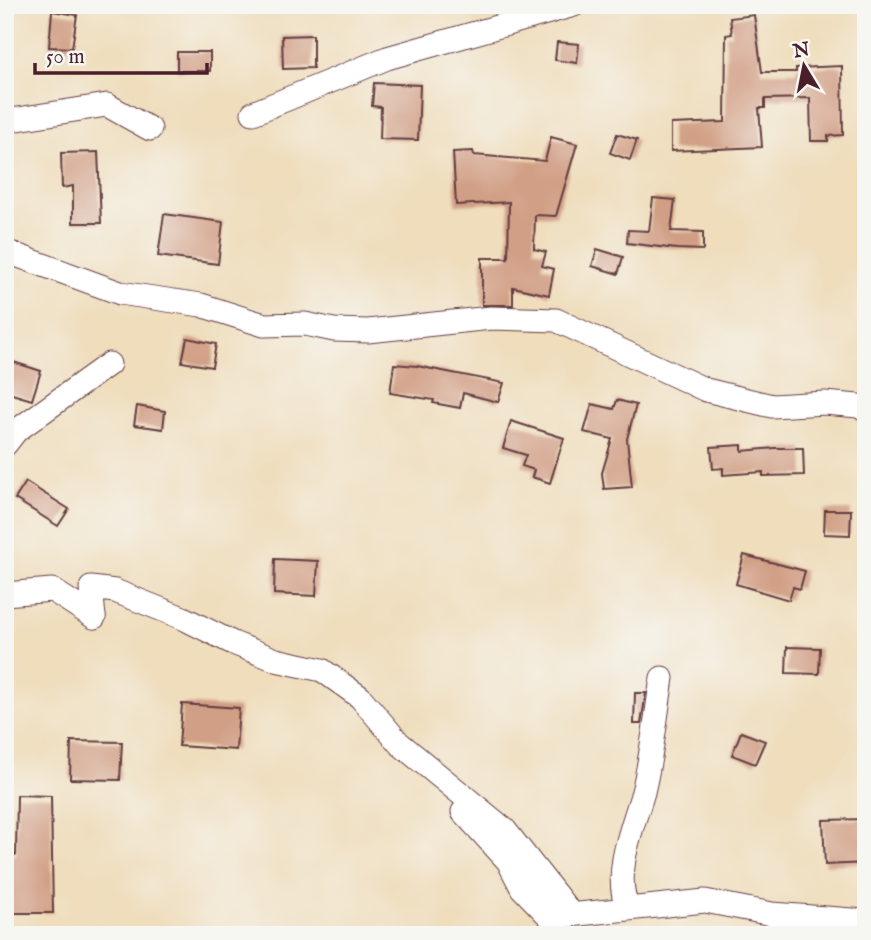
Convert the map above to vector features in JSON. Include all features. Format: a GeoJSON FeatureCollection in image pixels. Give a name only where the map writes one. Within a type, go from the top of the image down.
{"type":"FeatureCollection","features":[{"type":"Feature","properties":{"kind":"street"},"geometry":{"type":"LineString","coordinates":[[253,113],[387,58],[574,5]]}},
{"type":"Feature","properties":{"kind":"street"},"geometry":{"type":"LineString","coordinates":[[5,121],[107,106],[150,130]]}},
{"type":"Feature","properties":{"kind":"street"},"geometry":{"type":"LineString","coordinates":[[5,251],[120,293],[201,305],[264,325],[304,324],[334,330],[368,331],[491,318],[556,320],[706,390],[772,405],[825,403],[858,406],[866,410]]}},
{"type":"Feature","properties":{"kind":"street"},"geometry":{"type":"LineString","coordinates":[[9,435],[109,364]]}},
{"type":"Feature","properties":{"kind":"street"},"geometry":{"type":"LineString","coordinates":[[5,594],[52,590],[94,617],[91,588],[115,592],[183,618],[233,643],[276,660],[322,670],[360,697],[399,743],[395,752],[433,791],[469,817],[508,861],[522,888],[550,917],[705,901],[772,914],[866,921]]}},
{"type":"Feature","properties":{"kind":"street"},"geometry":{"type":"LineString","coordinates":[[628,909],[622,896],[626,841],[642,793],[662,678]]}},
{"type":"Feature","properties":{"kind":"building"},"geometry":{"type":"Polygon","coordinates":[[[52,11],[77,15],[72,48],[49,47],[52,11]]]}},
{"type":"Feature","properties":{"kind":"building"},"geometry":{"type":"Polygon","coordinates":[[[754,15],[762,72],[796,72],[796,68],[842,66],[843,135],[828,136],[828,141],[811,141],[810,98],[765,99],[765,108],[759,108],[762,147],[671,151],[671,124],[725,122],[726,35],[732,34],[730,18],[754,15]]]}},
{"type":"Feature","properties":{"kind":"building"},"geometry":{"type":"Polygon","coordinates":[[[313,35],[313,68],[283,69],[282,36],[313,35]]]}},
{"type":"Feature","properties":{"kind":"building"},"geometry":{"type":"Polygon","coordinates":[[[557,42],[579,44],[577,63],[555,60],[557,42]]]}},
{"type":"Feature","properties":{"kind":"building"},"geometry":{"type":"Polygon","coordinates":[[[177,52],[210,52],[210,71],[177,71],[177,52]]]}},
{"type":"Feature","properties":{"kind":"building"},"geometry":{"type":"Polygon","coordinates":[[[374,83],[420,85],[418,140],[380,139],[381,107],[372,106],[374,83]]]}},
{"type":"Feature","properties":{"kind":"building"},"geometry":{"type":"Polygon","coordinates":[[[617,134],[637,140],[630,160],[610,153],[617,134]]]}},
{"type":"Feature","properties":{"kind":"building"},"geometry":{"type":"Polygon","coordinates":[[[551,137],[577,144],[556,216],[535,215],[534,249],[546,252],[542,266],[554,269],[549,295],[513,287],[513,305],[482,305],[482,258],[508,258],[509,202],[456,205],[453,152],[473,151],[474,155],[545,161],[551,137]]]}},
{"type":"Feature","properties":{"kind":"building"},"geometry":{"type":"Polygon","coordinates":[[[98,152],[101,223],[73,223],[73,186],[62,188],[61,153],[98,152]]]}},
{"type":"Feature","properties":{"kind":"building"},"geometry":{"type":"Polygon","coordinates":[[[653,198],[675,200],[671,231],[703,232],[703,250],[627,243],[628,230],[649,231],[653,198]]]}},
{"type":"Feature","properties":{"kind":"building"},"geometry":{"type":"Polygon","coordinates":[[[164,214],[223,222],[218,264],[158,256],[164,214]]]}},
{"type":"Feature","properties":{"kind":"building"},"geometry":{"type":"Polygon","coordinates":[[[597,249],[623,257],[618,274],[592,266],[597,249]]]}},
{"type":"Feature","properties":{"kind":"building"},"geometry":{"type":"Polygon","coordinates":[[[187,338],[216,344],[212,367],[182,362],[187,338]]]}},
{"type":"Feature","properties":{"kind":"building"},"geometry":{"type":"Polygon","coordinates":[[[10,361],[41,371],[32,400],[5,392],[5,376],[10,361]]]}},
{"type":"Feature","properties":{"kind":"building"},"geometry":{"type":"Polygon","coordinates":[[[394,364],[504,383],[498,402],[463,393],[460,408],[433,403],[434,400],[390,393],[394,364]]]}},
{"type":"Feature","properties":{"kind":"building"},"geometry":{"type":"Polygon","coordinates":[[[617,400],[636,405],[627,439],[632,487],[604,489],[602,473],[612,439],[584,432],[592,404],[614,409],[617,400]]]}},
{"type":"Feature","properties":{"kind":"building"},"geometry":{"type":"Polygon","coordinates":[[[137,406],[165,411],[163,429],[134,425],[137,406]]]}},
{"type":"Feature","properties":{"kind":"building"},"geometry":{"type":"Polygon","coordinates":[[[511,421],[564,438],[550,483],[532,477],[534,470],[522,466],[526,455],[503,448],[511,421]]]}},
{"type":"Feature","properties":{"kind":"building"},"geometry":{"type":"Polygon","coordinates":[[[742,445],[742,451],[803,448],[804,475],[763,476],[763,472],[723,475],[723,468],[713,469],[711,447],[742,445]]]}},
{"type":"Feature","properties":{"kind":"building"},"geometry":{"type":"Polygon","coordinates":[[[26,482],[69,509],[58,526],[15,499],[26,482]]]}},
{"type":"Feature","properties":{"kind":"building"},"geometry":{"type":"Polygon","coordinates":[[[825,510],[851,510],[850,535],[824,534],[825,510]]]}},
{"type":"Feature","properties":{"kind":"building"},"geometry":{"type":"Polygon","coordinates":[[[744,555],[805,571],[800,589],[793,587],[789,600],[736,584],[744,555]]]}},
{"type":"Feature","properties":{"kind":"building"},"geometry":{"type":"Polygon","coordinates":[[[275,559],[318,561],[316,596],[274,594],[275,559]]]}},
{"type":"Feature","properties":{"kind":"building"},"geometry":{"type":"Polygon","coordinates":[[[787,647],[820,648],[819,674],[786,673],[787,647]]]}},
{"type":"Feature","properties":{"kind":"building"},"geometry":{"type":"Polygon","coordinates":[[[635,693],[646,693],[641,724],[634,724],[635,693]]]}},
{"type":"Feature","properties":{"kind":"building"},"geometry":{"type":"Polygon","coordinates":[[[182,704],[239,708],[236,750],[179,746],[182,704]]]}},
{"type":"Feature","properties":{"kind":"building"},"geometry":{"type":"Polygon","coordinates":[[[741,732],[765,741],[755,764],[732,755],[741,732]]]}},
{"type":"Feature","properties":{"kind":"building"},"geometry":{"type":"Polygon","coordinates":[[[71,741],[122,742],[120,780],[70,779],[71,741]]]}},
{"type":"Feature","properties":{"kind":"building"},"geometry":{"type":"Polygon","coordinates":[[[17,795],[51,796],[53,913],[9,913],[9,855],[16,855],[17,795]]]}},
{"type":"Feature","properties":{"kind":"building"},"geometry":{"type":"Polygon","coordinates":[[[866,819],[866,863],[825,865],[823,820],[866,819]]]}}]}
